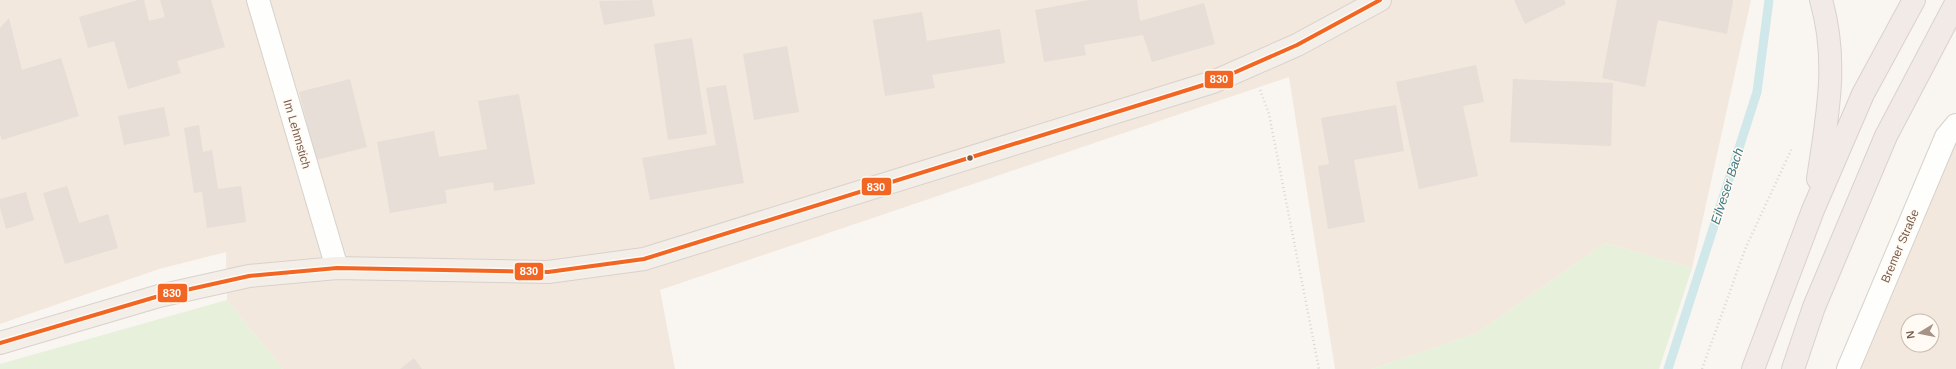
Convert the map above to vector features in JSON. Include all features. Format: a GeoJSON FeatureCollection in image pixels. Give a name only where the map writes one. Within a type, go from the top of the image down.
{"type":"FeatureCollection","features":[{"type":"Feature","properties":{"kind":"highway"},"geometry":{"type":"LineString","coordinates":[[1813,210],[1832,72],[1827,20],[1821,0]]}},
{"type":"Feature","properties":{"kind":"highway"},"geometry":{"type":"LineString","coordinates":[[1753,369],[1813,210],[1863,94],[1914,0]]}},
{"type":"Feature","properties":{"kind":"highway"},"geometry":{"type":"LineString","coordinates":[[1793,369],[1814,307],[1886,136],[1956,3]]}},
{"type":"Feature","properties":{"kind":"main road"},"geometry":{"type":"LineString","coordinates":[[0,343],[166,294],[248,276],[337,268],[548,272],[644,259],[1205,84],[1297,45],[1380,0]]}},
{"type":"Feature","properties":{"kind":"street","name":"Im Lehmstich"},"geometry":{"type":"LineString","coordinates":[[258,0],[337,268]]}},
{"type":"Feature","properties":{"kind":"street","name":"Bremer Straße"},"geometry":{"type":"LineString","coordinates":[[1848,369],[1946,137],[1956,125]]}},
{"type":"Feature","properties":{"kind":"path"},"geometry":{"type":"LineString","coordinates":[[1250,66],[1269,114],[1319,369]]}},
{"type":"Feature","properties":{"kind":"path"},"geometry":{"type":"LineString","coordinates":[[1702,369],[1746,247],[1792,148]]}},
{"type":"Feature","properties":{"kind":"shaded area"},"geometry":{"type":"Polygon","coordinates":[[[0,0],[1751,0],[1692,268],[1605,243],[1477,333],[1372,369],[1335,369],[1289,77],[660,290],[675,369],[283,369],[227,300],[226,252],[159,269],[0,324],[0,0]]]}},
{"type":"Feature","properties":{"kind":"shaded area"},"geometry":{"type":"Polygon","coordinates":[[[1956,133],[1956,369],[1857,369],[1956,133]]]}},
{"type":"Feature","properties":{"kind":"green space"},"geometry":{"type":"Polygon","coordinates":[[[1605,243],[1692,268],[1659,369],[1372,369],[1477,333],[1605,243]]]}},
{"type":"Feature","properties":{"kind":"green space"},"geometry":{"type":"Polygon","coordinates":[[[227,300],[283,369],[0,369],[0,364],[227,300]]]}},
{"type":"Feature","properties":{"kind":"building"},"geometry":{"type":"Polygon","coordinates":[[[138,0],[144,0],[149,21],[165,17],[160,0],[211,0],[225,47],[177,61],[181,73],[128,89],[114,41],[88,48],[79,17],[138,0]]]}},
{"type":"Feature","properties":{"kind":"building"},"geometry":{"type":"Polygon","coordinates":[[[652,0],[655,16],[604,25],[599,1],[652,0]]]}},
{"type":"Feature","properties":{"kind":"building"},"geometry":{"type":"Polygon","coordinates":[[[1089,0],[1137,0],[1140,21],[1204,3],[1215,44],[1152,62],[1143,35],[1084,45],[1086,55],[1044,62],[1035,10],[1089,0]]]}},
{"type":"Feature","properties":{"kind":"building"},"geometry":{"type":"Polygon","coordinates":[[[1514,0],[1564,0],[1566,4],[1525,24],[1514,0]]]}},
{"type":"Feature","properties":{"kind":"building"},"geometry":{"type":"Polygon","coordinates":[[[1617,0],[1733,0],[1727,34],[1658,20],[1645,87],[1602,78],[1617,0]]]}},
{"type":"Feature","properties":{"kind":"building"},"geometry":{"type":"Polygon","coordinates":[[[922,12],[927,41],[1000,29],[1005,63],[932,75],[935,88],[885,96],[873,20],[922,12]]]}},
{"type":"Feature","properties":{"kind":"building"},"geometry":{"type":"Polygon","coordinates":[[[9,18],[22,70],[61,58],[79,116],[2,140],[0,134],[0,28],[9,18]]]}},
{"type":"Feature","properties":{"kind":"building"},"geometry":{"type":"Polygon","coordinates":[[[692,38],[707,134],[668,140],[654,44],[692,38]]]}},
{"type":"Feature","properties":{"kind":"building"},"geometry":{"type":"Polygon","coordinates":[[[787,46],[799,112],[754,120],[743,54],[787,46]]]}},
{"type":"Feature","properties":{"kind":"building"},"geometry":{"type":"Polygon","coordinates":[[[1476,65],[1484,102],[1463,106],[1478,176],[1419,189],[1396,82],[1476,65]]]}},
{"type":"Feature","properties":{"kind":"building"},"geometry":{"type":"Polygon","coordinates":[[[350,79],[367,147],[316,160],[299,92],[350,79]]]}},
{"type":"Feature","properties":{"kind":"building"},"geometry":{"type":"Polygon","coordinates":[[[1513,79],[1613,83],[1611,146],[1510,142],[1513,79]]]}},
{"type":"Feature","properties":{"kind":"building"},"geometry":{"type":"Polygon","coordinates":[[[726,85],[744,183],[650,200],[642,158],[716,145],[706,88],[726,85]]]}},
{"type":"Feature","properties":{"kind":"building"},"geometry":{"type":"Polygon","coordinates":[[[519,94],[535,184],[494,191],[493,182],[445,190],[447,203],[390,213],[377,142],[434,131],[439,157],[487,149],[478,101],[519,94]]]}},
{"type":"Feature","properties":{"kind":"building"},"geometry":{"type":"Polygon","coordinates":[[[1396,105],[1404,151],[1354,160],[1365,222],[1328,229],[1318,166],[1329,164],[1321,118],[1396,105]]]}},
{"type":"Feature","properties":{"kind":"building"},"geometry":{"type":"Polygon","coordinates":[[[164,107],[170,136],[124,145],[118,116],[164,107]]]}},
{"type":"Feature","properties":{"kind":"building"},"geometry":{"type":"Polygon","coordinates":[[[199,125],[203,152],[212,150],[218,189],[241,186],[246,222],[207,228],[202,192],[194,193],[184,128],[199,125]]]}},
{"type":"Feature","properties":{"kind":"building"},"geometry":{"type":"Polygon","coordinates":[[[67,186],[79,223],[108,214],[118,248],[65,264],[43,193],[67,186]]]}},
{"type":"Feature","properties":{"kind":"building"},"geometry":{"type":"Polygon","coordinates":[[[26,192],[34,220],[6,229],[0,208],[0,199],[26,192]]]}},
{"type":"Feature","properties":{"kind":"building"},"geometry":{"type":"Polygon","coordinates":[[[414,358],[422,369],[400,369],[414,358]]]}},
{"type":"Feature","properties":{"kind":"waterway","name":"Eilveser Bach"},"geometry":{"type":"LineString","coordinates":[[1668,369],[1757,92],[1769,0]]}},
{"type":"Feature","properties":{"kind":"transit line","name":"830"},"geometry":{"type":"LineString","coordinates":[[0,343],[159,296],[249,276],[337,268],[548,272],[644,259],[1213,82],[1297,45],[1380,0]]}}]}
